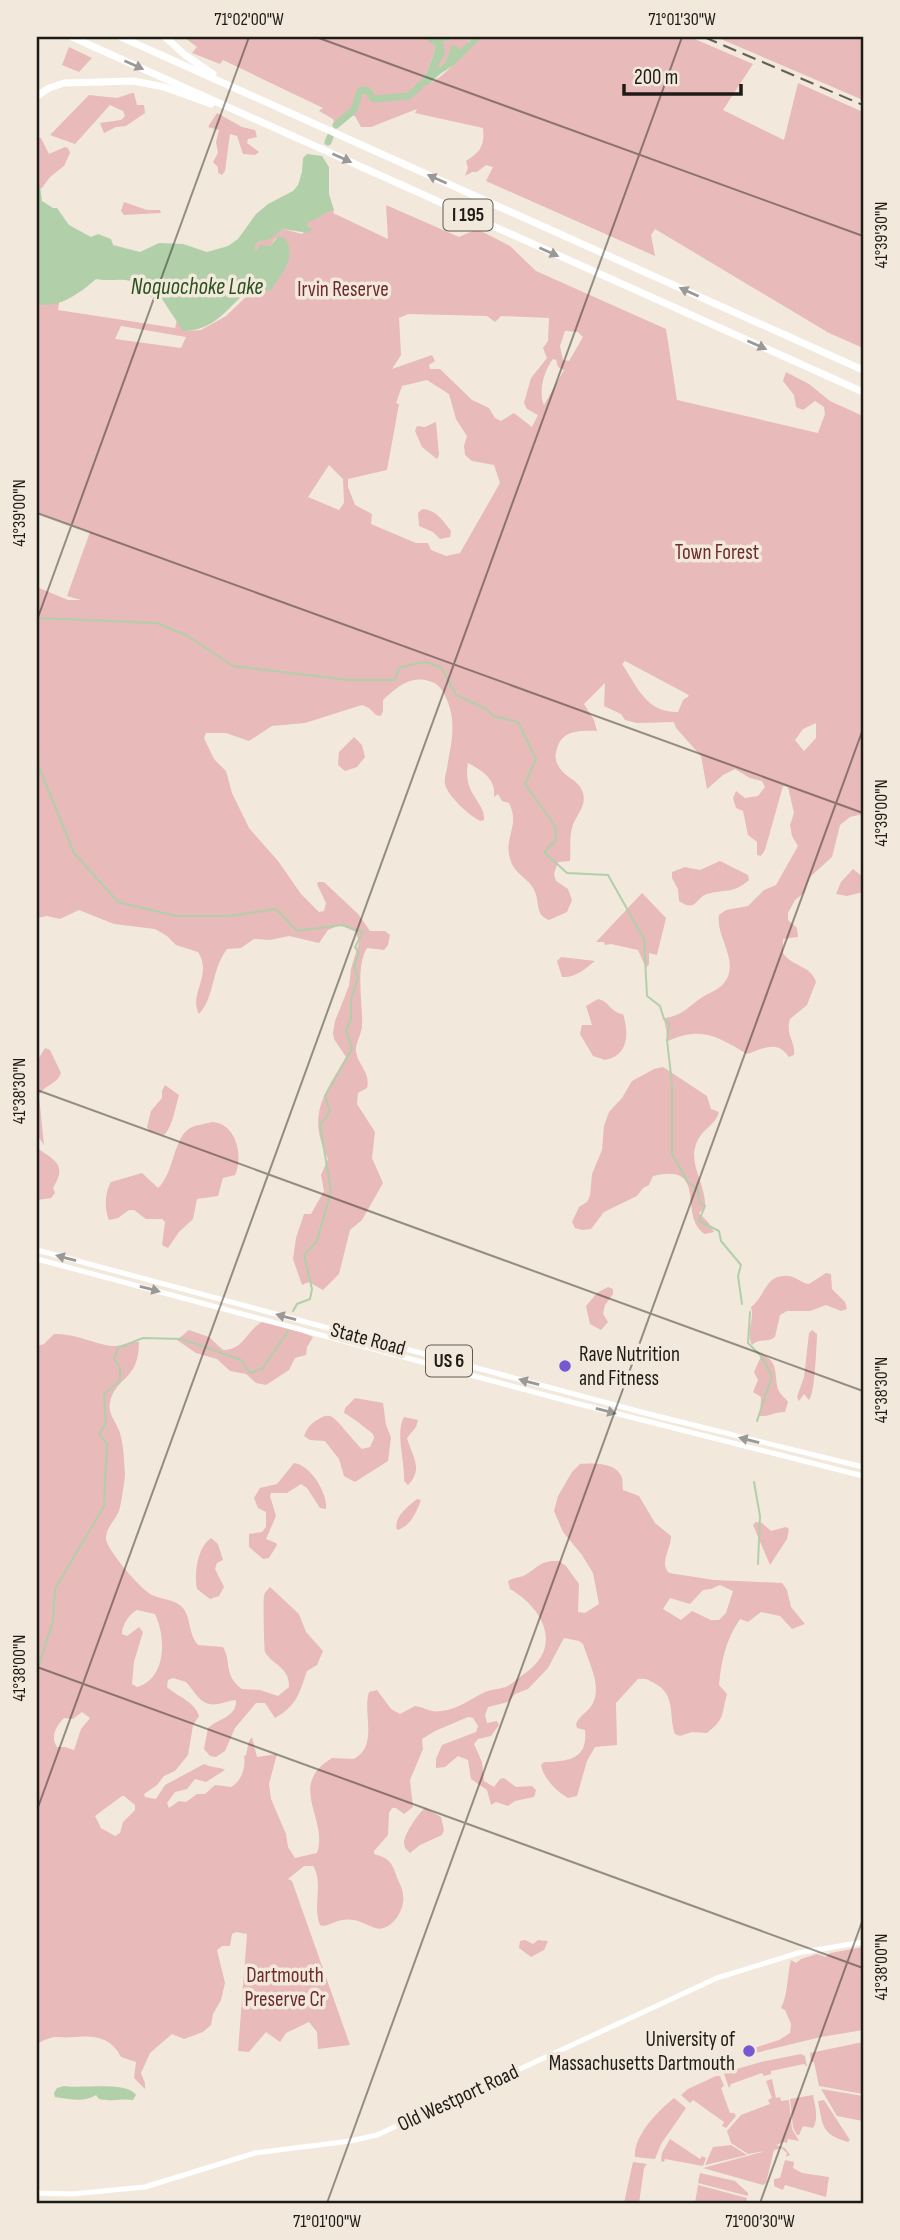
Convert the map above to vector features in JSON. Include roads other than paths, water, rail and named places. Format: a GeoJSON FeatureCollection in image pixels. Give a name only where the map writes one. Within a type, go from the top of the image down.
{"type":"FeatureCollection","features":[{"type":"Feature","properties":{"kind":"highway","name":"I 195"},"geometry":{"type":"LineString","coordinates":[[72,37],[863,392]]}},
{"type":"Feature","properties":{"kind":"highway","name":"I 195"},"geometry":{"type":"LineString","coordinates":[[121,37],[863,370]]}},
{"type":"Feature","properties":{"kind":"highway"},"geometry":{"type":"LineString","coordinates":[[166,37],[191,59],[231,86]]}},
{"type":"Feature","properties":{"kind":"highway"},"geometry":{"type":"LineString","coordinates":[[37,96],[64,83],[134,81],[164,87],[249,116]]}},
{"type":"Feature","properties":{"kind":"main road","name":"State Road"},"geometry":{"type":"LineString","coordinates":[[37,1250],[645,1413],[863,1467]]}},
{"type":"Feature","properties":{"kind":"main road","name":"State Road"},"geometry":{"type":"LineString","coordinates":[[37,1259],[556,1398],[863,1476]]}},
{"type":"Feature","properties":{"kind":"main road","name":"Old Westport Road"},"geometry":{"type":"LineString","coordinates":[[37,2193],[72,2194],[145,2187],[256,2153],[350,2141],[377,2134],[717,1978],[789,1955],[863,1941]]}},
{"type":"Feature","properties":{"kind":"water"},"geometry":{"type":"Polygon","coordinates":[[[429,37],[460,37],[443,42],[445,54],[438,66],[440,67],[446,61],[452,45],[461,49],[473,38],[482,37],[454,65],[425,85],[423,83],[435,50],[434,45],[428,41],[429,37]]]}},
{"type":"Feature","properties":{"kind":"water","name":"Noquochoke Lake"},"geometry":{"type":"Polygon","coordinates":[[[307,154],[322,156],[329,167],[329,194],[334,210],[307,222],[312,229],[308,233],[283,229],[270,239],[255,245],[255,251],[261,245],[270,246],[278,237],[284,237],[288,244],[290,252],[287,266],[270,291],[247,291],[212,323],[183,331],[162,299],[139,294],[134,282],[129,281],[96,279],[61,302],[37,304],[37,185],[40,186],[42,201],[57,208],[69,225],[91,237],[98,234],[111,239],[113,245],[140,252],[159,243],[183,244],[207,252],[228,246],[238,239],[256,214],[268,204],[293,191],[298,185],[303,158],[307,154]]]}},
{"type":"Feature","properties":{"kind":"water"},"geometry":{"type":"Polygon","coordinates":[[[57,2088],[123,2088],[136,2095],[133,2100],[103,2100],[96,2095],[81,2100],[55,2097],[57,2088]]]}},
{"type":"Feature","properties":{"kind":"waterway"},"geometry":{"type":"LineString","coordinates":[[336,125],[354,110],[360,91],[367,90],[374,99],[409,96],[428,78]]}},
{"type":"Feature","properties":{"kind":"waterway"},"geometry":{"type":"LineString","coordinates":[[328,142],[330,137]]}},
{"type":"Feature","properties":{"kind":"waterway"},"geometry":{"type":"LineString","coordinates":[[37,618],[157,623],[186,635],[233,666],[348,680],[395,680],[400,667],[425,662],[441,667],[456,695],[487,709],[493,716],[518,722],[536,759],[525,784],[555,826],[556,840],[544,852],[567,873],[608,875],[644,939],[647,996],[660,1006],[664,1019],[669,1024],[667,1040],[672,1084],[672,1154],[688,1182],[698,1189],[699,1201],[705,1206],[699,1221],[719,1231],[721,1241],[741,1265],[738,1276],[742,1304]]}},
{"type":"Feature","properties":{"kind":"waterway"},"geometry":{"type":"LineString","coordinates":[[37,762],[74,853],[118,902],[176,916],[230,916],[276,909],[297,931],[342,925],[363,932],[355,947],[359,953],[354,966],[358,977],[351,1000],[351,1019],[346,1030],[352,1049],[325,1096],[330,1112],[320,1125],[331,1191],[317,1241],[304,1255],[312,1289],[310,1299],[297,1304],[293,1311]]}},
{"type":"Feature","properties":{"kind":"waterway"},"geometry":{"type":"LineString","coordinates":[[750,1312],[748,1343],[761,1356],[772,1376],[757,1421]]}},
{"type":"Feature","properties":{"kind":"waterway"},"geometry":{"type":"LineString","coordinates":[[37,1671],[53,1621],[55,1589],[104,1506],[107,1444],[99,1434],[106,1424],[104,1394],[120,1381],[120,1367],[114,1359],[118,1348],[143,1338],[182,1339],[241,1360],[250,1373],[263,1368],[288,1331]]}},
{"type":"Feature","properties":{"kind":"waterway"},"geometry":{"type":"LineString","coordinates":[[754,1482],[760,1516],[758,1564]]}},
{"type":"Feature","properties":{"kind":"railway"},"geometry":{"type":"LineString","coordinates":[[704,37],[863,105]]}},
{"type":"Feature","properties":{"kind":"place","name":"Rave Nutrition and Fitness"},"geometry":{"type":"Point","coordinates":[565,1366]}},
{"type":"Feature","properties":{"kind":"place","name":"University of Massachusetts Dartmouth"},"geometry":{"type":"Point","coordinates":[749,2051]}},
{"type":"Feature","properties":{"kind":"park label","name":"Irvin Reserve"},"geometry":{"type":"Point","coordinates":[343,289]}},
{"type":"Feature","properties":{"kind":"park label","name":"Town Forest"},"geometry":{"type":"Point","coordinates":[717,552]}},
{"type":"Feature","properties":{"kind":"park label","name":"Dartmouth Preserve Cr"},"geometry":{"type":"Point","coordinates":[285,1987]}}]}
